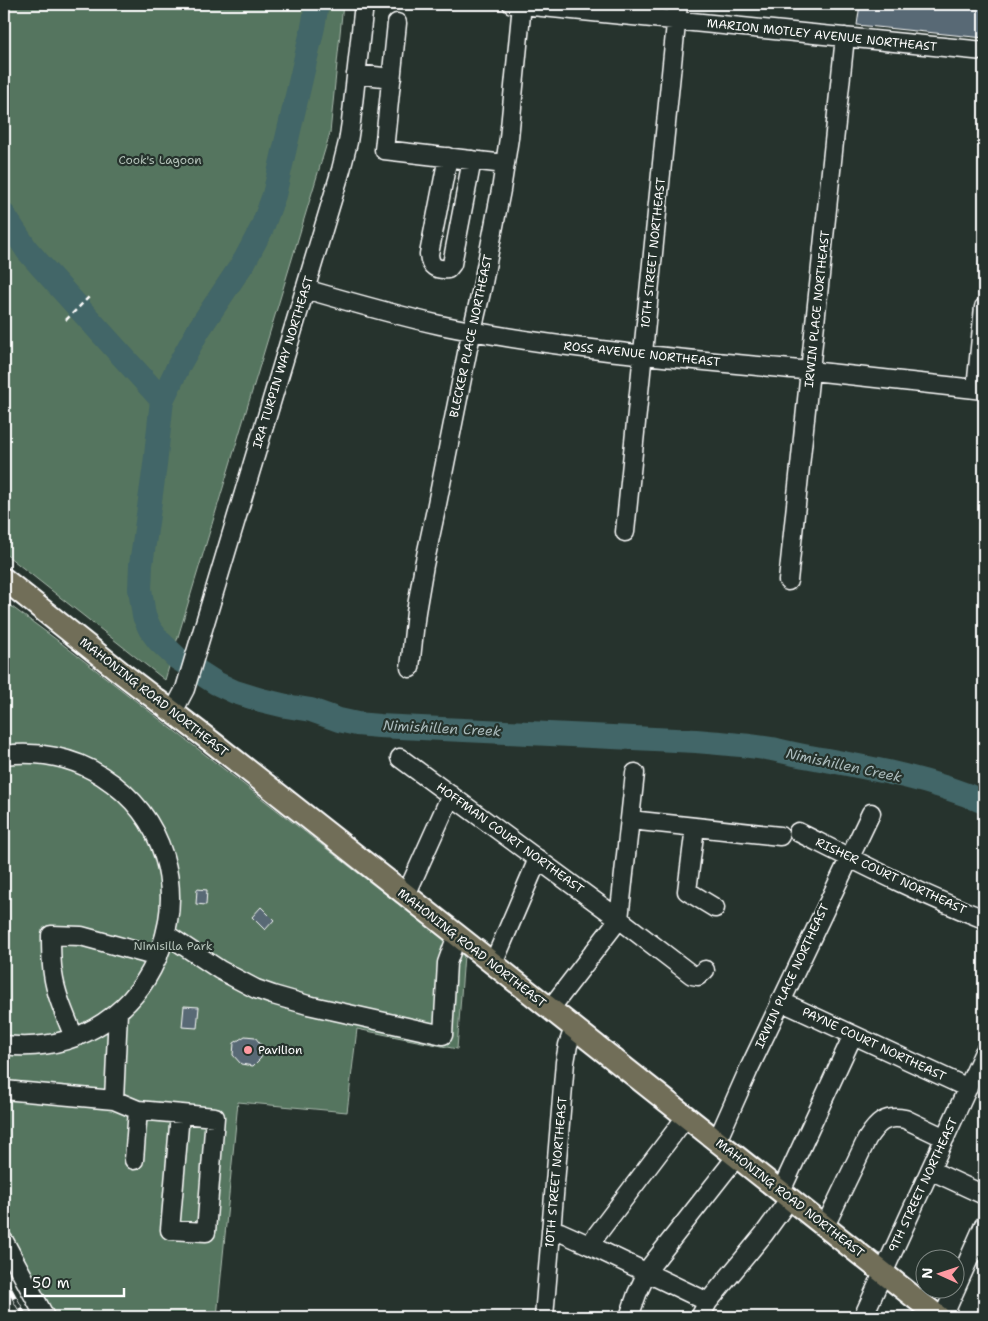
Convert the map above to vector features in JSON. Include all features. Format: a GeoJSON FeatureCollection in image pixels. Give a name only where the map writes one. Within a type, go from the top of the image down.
{"type":"FeatureCollection","features":[{"type":"Feature","properties":{"kind":"main road","name":"MAHONING ROAD NORTHEAST"},"geometry":{"type":"LineString","coordinates":[[8,585],[173,712],[941,1317]]}},
{"type":"Feature","properties":{"kind":"street","name":"IRA TURPIN WAY NORTHEAST"},"geometry":{"type":"LineString","coordinates":[[173,712],[185,689],[204,629],[348,142],[364,4]]}},
{"type":"Feature","properties":{"kind":"street","name":"MARION MOTLEY AVENUE NORTHEAST"},"geometry":{"type":"LineString","coordinates":[[518,4],[677,12],[846,37],[984,52]]}},
{"type":"Feature","properties":{"kind":"street","name":"BLECKER PLACE NORTHEAST"},"geometry":{"type":"LineString","coordinates":[[410,668],[416,612],[424,565],[482,288],[505,164],[509,138],[518,4]]}},
{"type":"Feature","properties":{"kind":"street","name":"10TH STREET NORTHEAST"},"geometry":{"type":"LineString","coordinates":[[624,532],[677,12]]}},
{"type":"Feature","properties":{"kind":"street"},"geometry":{"type":"LineString","coordinates":[[397,23],[384,150],[505,164]]}},
{"type":"Feature","properties":{"kind":"street","name":"IRWIN PLACE NORTHEAST"},"geometry":{"type":"LineString","coordinates":[[788,581],[846,37]]}},
{"type":"Feature","properties":{"kind":"street"},"geometry":{"type":"LineString","coordinates":[[356,74],[392,78]]}},
{"type":"Feature","properties":{"kind":"street"},"geometry":{"type":"LineString","coordinates":[[448,157],[429,254],[430,262],[434,267],[442,270],[448,269],[452,264],[472,160]]}},
{"type":"Feature","properties":{"kind":"street","name":"ROSS AVENUE NORTHEAST"},"geometry":{"type":"LineString","coordinates":[[305,289],[383,311],[472,331],[545,343],[980,390]]}},
{"type":"Feature","properties":{"kind":"street"},"geometry":{"type":"LineString","coordinates":[[980,390],[984,308]]}},
{"type":"Feature","properties":{"kind":"street"},"geometry":{"type":"LineString","coordinates":[[4,754],[36,754],[66,760],[95,772],[114,785],[131,800],[157,839],[166,868],[170,899],[166,934],[158,957],[137,993],[118,1012],[101,1024],[74,1038],[44,1045],[4,1045]]}},
{"type":"Feature","properties":{"kind":"street","name":"HOFFMAN COURT NORTHEAST"},"geometry":{"type":"LineString","coordinates":[[400,758],[619,919]]}},
{"type":"Feature","properties":{"kind":"street"},"geometry":{"type":"LineString","coordinates":[[550,1010],[619,919],[635,773]]}},
{"type":"Feature","properties":{"kind":"street"},"geometry":{"type":"LineString","coordinates":[[406,895],[451,796]]}},
{"type":"Feature","properties":{"kind":"street","name":"IRWIN PLACE NORTHEAST"},"geometry":{"type":"LineString","coordinates":[[717,1141],[780,1001],[871,813]]}},
{"type":"Feature","properties":{"kind":"street"},"geometry":{"type":"LineString","coordinates":[[630,820],[780,836]]}},
{"type":"Feature","properties":{"kind":"street"},"geometry":{"type":"LineString","coordinates":[[695,827],[687,891],[716,908]]}},
{"type":"Feature","properties":{"kind":"street","name":"RISHER COURT NORTHEAST"},"geometry":{"type":"LineString","coordinates":[[798,832],[924,894],[984,919]]}},
{"type":"Feature","properties":{"kind":"street"},"geometry":{"type":"LineString","coordinates":[[493,964],[538,859]]}},
{"type":"Feature","properties":{"kind":"street"},"geometry":{"type":"LineString","coordinates":[[619,919],[692,975],[698,976],[705,970]]}},
{"type":"Feature","properties":{"kind":"street"},"geometry":{"type":"LineString","coordinates":[[166,934],[220,970],[256,989],[308,1005],[442,1035],[447,963],[457,936]]}},
{"type":"Feature","properties":{"kind":"street"},"geometry":{"type":"LineString","coordinates":[[74,1038],[55,986],[51,960],[51,936],[81,936],[158,957]]}},
{"type":"Feature","properties":{"kind":"street","name":"PAYNE COURT NORTHEAST"},"geometry":{"type":"LineString","coordinates":[[780,1001],[968,1088]]}},
{"type":"Feature","properties":{"kind":"street"},"geometry":{"type":"LineString","coordinates":[[114,1100],[118,1012]]}},
{"type":"Feature","properties":{"kind":"street","name":"10TH STREET NORTHEAST"},"geometry":{"type":"LineString","coordinates":[[544,1317],[565,1062],[574,1028]]}},
{"type":"Feature","properties":{"kind":"street"},"geometry":{"type":"LineString","coordinates":[[551,1230],[589,1245],[646,1273],[704,1310],[764,1234],[785,1194],[853,1035]]}},
{"type":"Feature","properties":{"kind":"street","name":"9TH STREET NORTHEAST"},"geometry":{"type":"LineString","coordinates":[[863,1317],[984,1052]]}},
{"type":"Feature","properties":{"kind":"street"},"geometry":{"type":"LineString","coordinates":[[4,1090],[114,1100],[138,1110],[215,1117],[206,1232],[170,1230],[180,1114]]}},
{"type":"Feature","properties":{"kind":"street"},"geometry":{"type":"LineString","coordinates":[[134,1160],[138,1110]]}},
{"type":"Feature","properties":{"kind":"street"},"geometry":{"type":"LineString","coordinates":[[589,1245],[686,1117]]}},
{"type":"Feature","properties":{"kind":"street"},"geometry":{"type":"LineString","coordinates":[[825,1226],[867,1139],[874,1127],[882,1121],[898,1118],[905,1119],[945,1138]]}},
{"type":"Feature","properties":{"kind":"street"},"geometry":{"type":"LineString","coordinates":[[629,1317],[646,1273],[736,1156]]}},
{"type":"Feature","properties":{"kind":"street"},"geometry":{"type":"LineString","coordinates":[[930,1170],[984,1195]]}},
{"type":"Feature","properties":{"kind":"street"},"geometry":{"type":"LineString","coordinates":[[941,1317],[984,1225]]}},
{"type":"Feature","properties":{"kind":"street"},"geometry":{"type":"LineString","coordinates":[[4,1241],[46,1317]]}},
{"type":"Feature","properties":{"kind":"path"},"geometry":{"type":"LineString","coordinates":[[66,320],[91,295]]}},
{"type":"Feature","properties":{"kind":"green space","name":"Cook's Lagoon"},"geometry":{"type":"Polygon","coordinates":[[[4,4],[343,4],[330,133],[165,680],[4,553],[4,4]]]}},
{"type":"Feature","properties":{"kind":"green space","name":"Nimisilla Park"},"geometry":{"type":"Polygon","coordinates":[[[4,601],[464,955],[457,1049],[357,1029],[347,1112],[238,1102],[217,1317],[50,1317],[4,1232],[4,601]]]}},
{"type":"Feature","properties":{"kind":"building"},"geometry":{"type":"Polygon","coordinates":[[[860,4],[984,4],[984,38],[857,25],[860,4]]]}},
{"type":"Feature","properties":{"kind":"building"},"geometry":{"type":"Polygon","coordinates":[[[197,889],[207,890],[206,905],[196,904],[197,889]]]}},
{"type":"Feature","properties":{"kind":"building"},"geometry":{"type":"Polygon","coordinates":[[[261,907],[274,920],[265,930],[252,917],[261,907]]]}},
{"type":"Feature","properties":{"kind":"building"},"geometry":{"type":"Polygon","coordinates":[[[184,1006],[199,1007],[197,1028],[182,1027],[184,1006]]]}},
{"type":"Feature","properties":{"kind":"building","name":"Pavilion"},"geometry":{"type":"Polygon","coordinates":[[[245,1036],[255,1037],[262,1046],[261,1058],[253,1066],[241,1064],[233,1055],[234,1043],[245,1036]]]}},
{"type":"Feature","properties":{"kind":"waterway","name":"Nimishillen Creek"},"geometry":{"type":"LineString","coordinates":[[317,4],[274,195],[262,228],[245,260],[199,329],[162,400],[141,565],[140,589],[144,616],[150,629],[159,641],[177,658],[216,683],[235,692],[286,706],[311,710],[357,724],[696,741],[753,746],[854,765],[920,780],[984,802]]}},
{"type":"Feature","properties":{"kind":"waterway"},"geometry":{"type":"LineString","coordinates":[[4,215],[27,250],[162,400]]}},
{"type":"Feature","properties":{"kind":"railway"},"geometry":{"type":"LineString","coordinates":[[4,1279],[25,1317]]}},
{"type":"Feature","properties":{"kind":"place","name":"Pavilion"},"geometry":{"type":"Point","coordinates":[248,1050]}}]}
